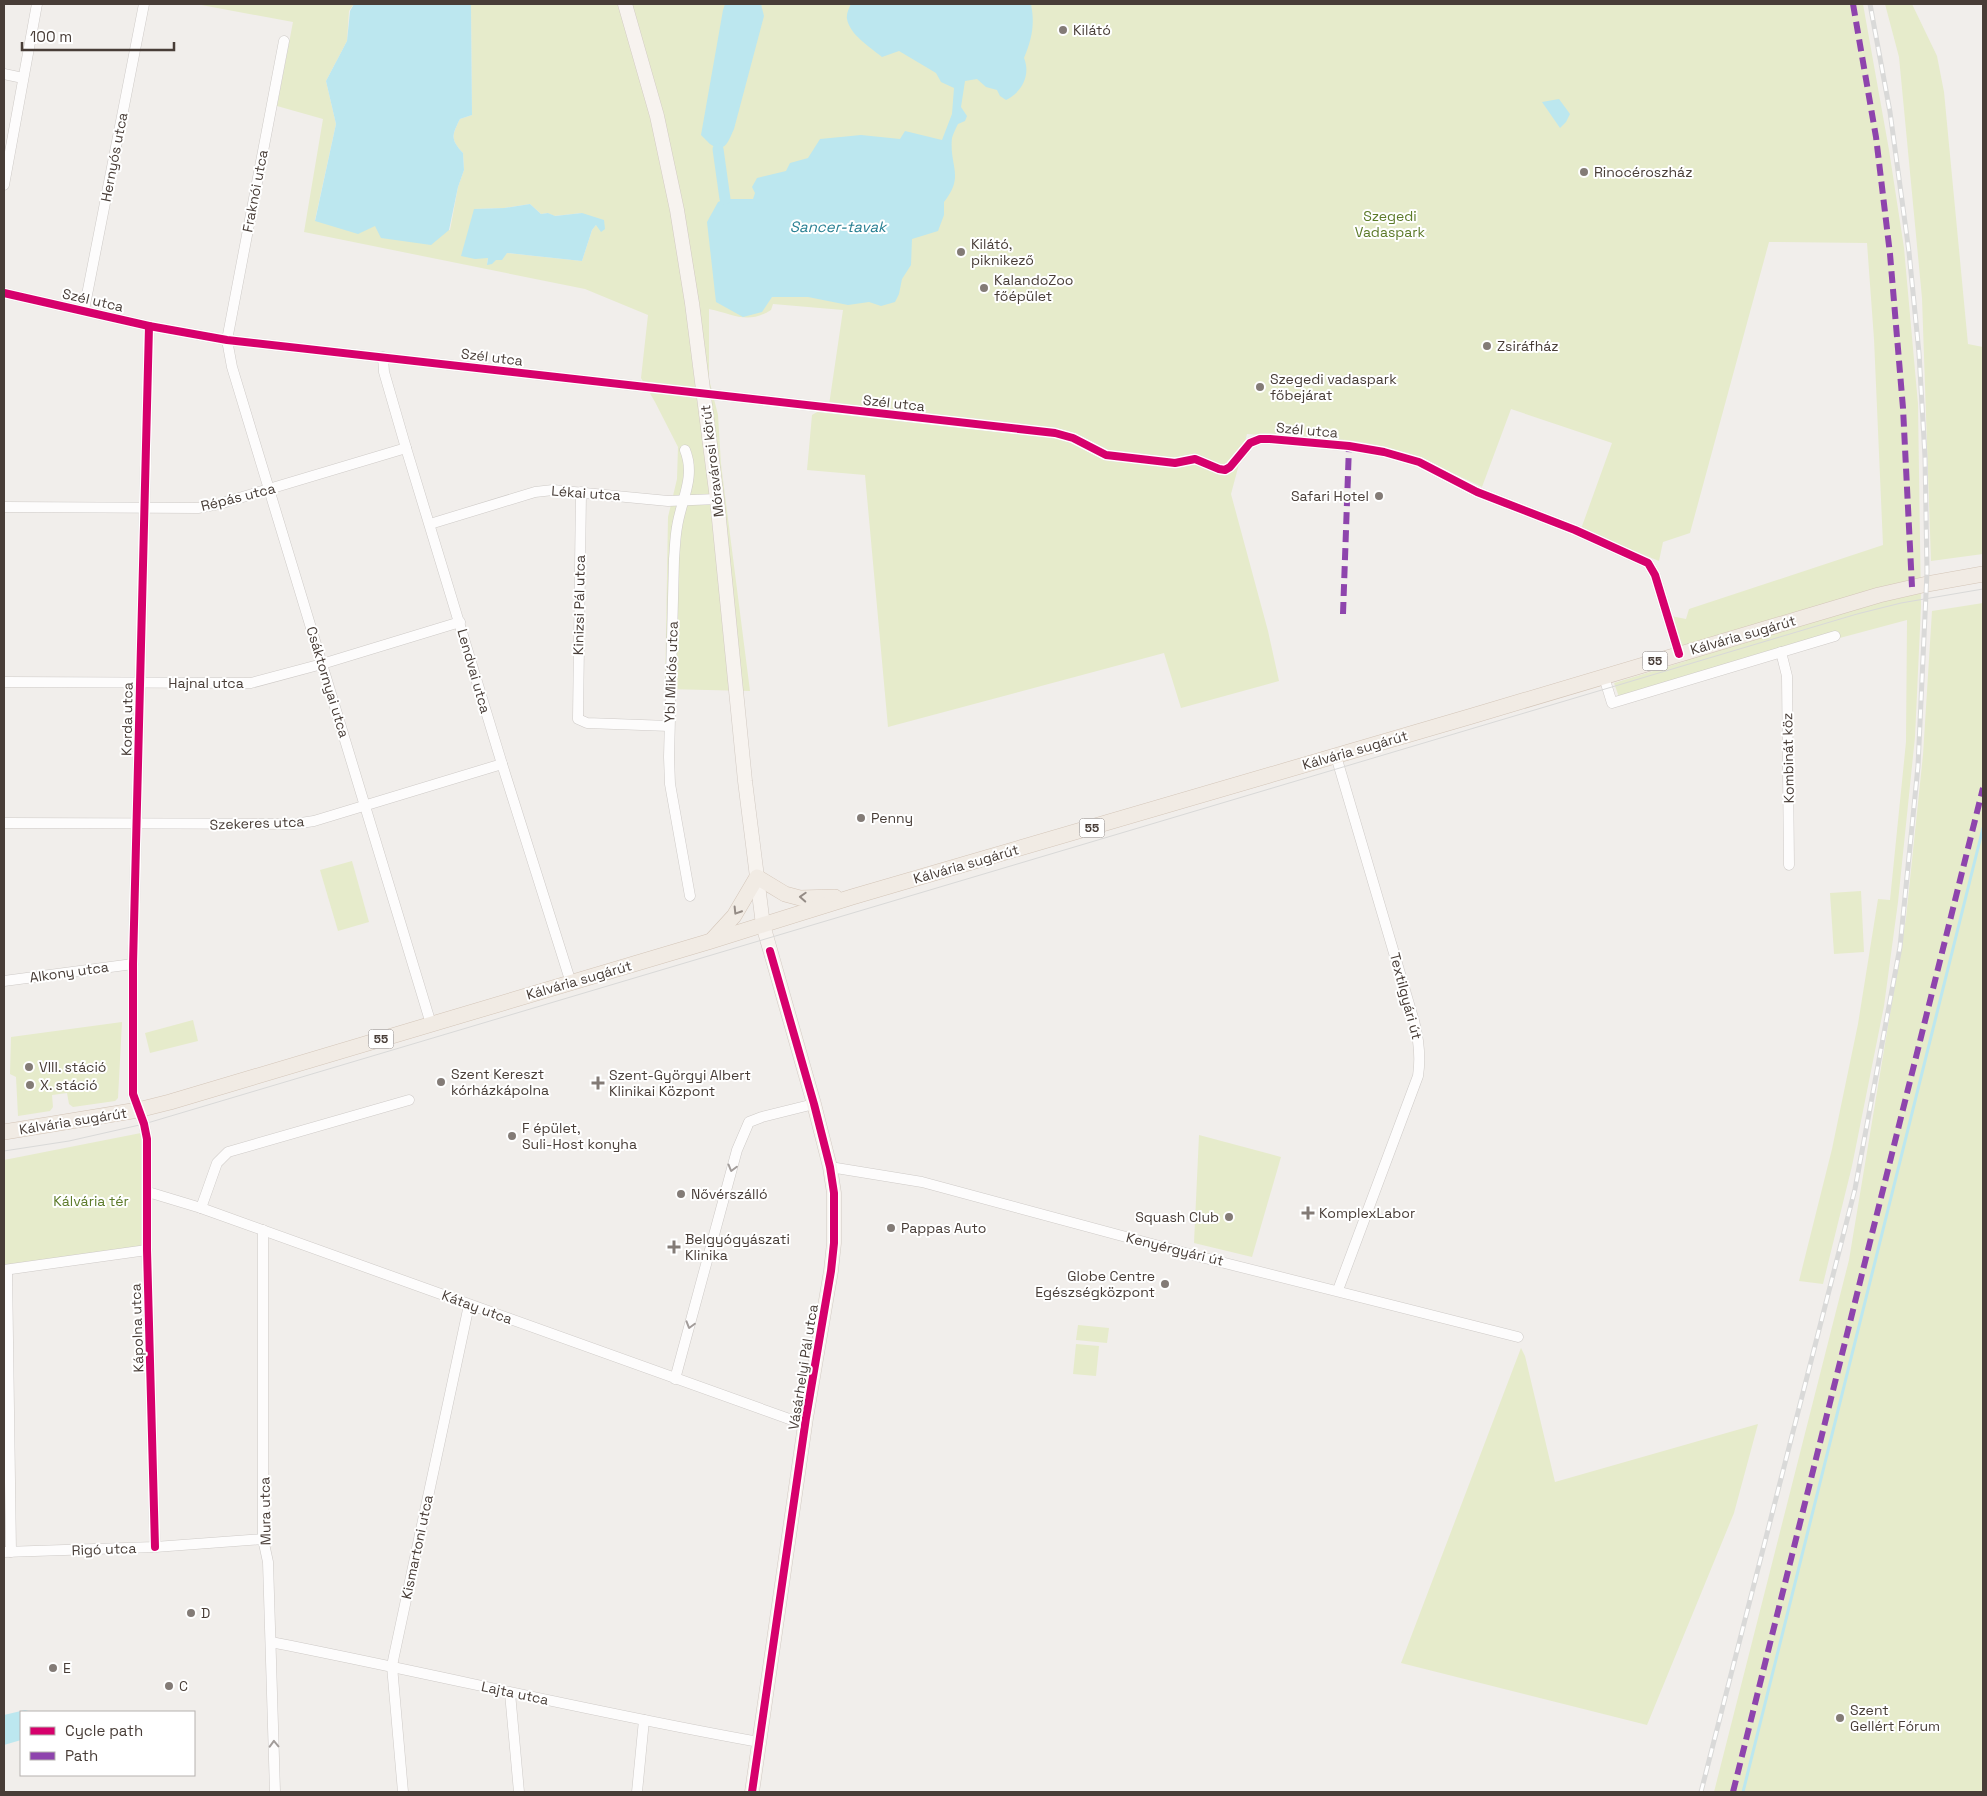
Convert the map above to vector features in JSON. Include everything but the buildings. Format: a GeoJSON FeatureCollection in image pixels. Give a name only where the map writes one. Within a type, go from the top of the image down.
{"type":"FeatureCollection","features":[{"type":"Feature","properties":{"kind":"main road","name":"Móravárosi körút"},"geometry":{"type":"LineString","coordinates":[[625,4],[657,116],[677,210],[692,303],[717,499],[746,782],[763,925]]}},
{"type":"Feature","properties":{"kind":"main road","name":"Kálvária sugárút"},"geometry":{"type":"LineString","coordinates":[[4,1132],[138,1110],[711,942],[852,897],[1879,595],[1983,574]]}},
{"type":"Feature","properties":{"kind":"main road"},"geometry":{"type":"LineString","coordinates":[[711,942],[734,916],[757,877],[785,894],[800,898],[852,897]]}},
{"type":"Feature","properties":{"kind":"main road","name":"Vásárhelyi Pál utca"},"geometry":{"type":"LineString","coordinates":[[752,1792],[806,1425],[831,1271],[834,1214],[830,1167],[763,925]]}},
{"type":"Feature","properties":{"kind":"street"},"geometry":{"type":"LineString","coordinates":[[4,185],[36,4]]}},
{"type":"Feature","properties":{"kind":"street","name":"Hernyós utca"},"geometry":{"type":"LineString","coordinates":[[84,310],[144,4]]}},
{"type":"Feature","properties":{"kind":"street","name":"Fraknói utca"},"geometry":{"type":"LineString","coordinates":[[227,340],[284,41]]}},
{"type":"Feature","properties":{"kind":"street"},"geometry":{"type":"LineString","coordinates":[[4,74],[23,78]]}},
{"type":"Feature","properties":{"kind":"street","name":"Szél utca"},"geometry":{"type":"LineString","coordinates":[[4,293],[149,326],[227,340],[1055,433],[1073,438],[1106,455],[1174,463],[1195,459],[1219,470],[1225,470],[1230,467],[1245,447],[1250,443],[1260,440],[1270,439],[1349,446],[1384,452],[1426,465],[1477,492],[1575,530],[1648,563],[1655,575],[1679,654]]}},
{"type":"Feature","properties":{"kind":"street","name":"Korda utca"},"geometry":{"type":"LineString","coordinates":[[138,1110],[133,1094],[133,964],[149,326]]}},
{"type":"Feature","properties":{"kind":"street","name":"Csáktornyai utca"},"geometry":{"type":"LineString","coordinates":[[227,340],[232,367],[431,1024]]}},
{"type":"Feature","properties":{"kind":"street","name":"Lendvai utca"},"geometry":{"type":"LineString","coordinates":[[383,357],[384,372],[406,448],[571,983]]}},
{"type":"Feature","properties":{"kind":"street","name":"Répás utca"},"geometry":{"type":"LineString","coordinates":[[4,507],[198,508],[219,504],[406,448]]}},
{"type":"Feature","properties":{"kind":"street","name":"Ybl Miklós utca"},"geometry":{"type":"LineString","coordinates":[[686,450],[691,471],[677,527],[674,559],[669,726],[670,784],[690,896]]}},
{"type":"Feature","properties":{"kind":"street","name":"Lékai utca"},"geometry":{"type":"LineString","coordinates":[[430,524],[535,492],[553,490],[683,501],[717,499]]}},
{"type":"Feature","properties":{"kind":"street","name":"Kinizsi Pál utca"},"geometry":{"type":"LineString","coordinates":[[581,492],[578,719],[587,724],[669,726]]}},
{"type":"Feature","properties":{"kind":"street","name":"Hajnal utca"},"geometry":{"type":"LineString","coordinates":[[4,682],[251,683],[322,664],[460,622]]}},
{"type":"Feature","properties":{"kind":"street","name":"Kálvária sugárút"},"geometry":{"type":"LineString","coordinates":[[1604,677],[1612,703],[1835,636]]}},
{"type":"Feature","properties":{"kind":"street","name":"Kombinát köz"},"geometry":{"type":"LineString","coordinates":[[1781,652],[1787,676],[1789,865]]}},
{"type":"Feature","properties":{"kind":"street","name":"Textilgyári út"},"geometry":{"type":"LineString","coordinates":[[1336,756],[1410,1006],[1419,1039],[1420,1054],[1418,1076],[1338,1290]]}},
{"type":"Feature","properties":{"kind":"street","name":"Szekeres utca"},"geometry":{"type":"LineString","coordinates":[[4,823],[294,824],[314,821],[502,764]]}},
{"type":"Feature","properties":{"kind":"street","name":"Alkony utca"},"geometry":{"type":"LineString","coordinates":[[4,981],[133,964]]}},
{"type":"Feature","properties":{"kind":"street"},"geometry":{"type":"LineString","coordinates":[[201,1208],[217,1163],[228,1152],[409,1100]]}},
{"type":"Feature","properties":{"kind":"street"},"geometry":{"type":"LineString","coordinates":[[675,1379],[737,1150],[749,1122],[814,1104]]}},
{"type":"Feature","properties":{"kind":"street","name":"Kápolna utca"},"geometry":{"type":"LineString","coordinates":[[138,1110],[144,1124],[147,1139],[147,1250],[155,1547]]}},
{"type":"Feature","properties":{"kind":"street","name":"Kenyérgyári út"},"geometry":{"type":"LineString","coordinates":[[830,1167],[922,1182],[1189,1254],[1338,1290],[1518,1337]]}},
{"type":"Feature","properties":{"kind":"street","name":"Kátay utca"},"geometry":{"type":"LineString","coordinates":[[148,1192],[201,1208],[806,1425]]}},
{"type":"Feature","properties":{"kind":"street","name":"Mura utca"},"geometry":{"type":"LineString","coordinates":[[263,1230],[264,1539],[268,1562],[275,1792]]}},
{"type":"Feature","properties":{"kind":"street"},"geometry":{"type":"LineString","coordinates":[[7,1552],[6,1270],[147,1250]]}},
{"type":"Feature","properties":{"kind":"street","name":"Kismartoni utca"},"geometry":{"type":"LineString","coordinates":[[403,1792],[392,1666],[469,1304]]}},
{"type":"Feature","properties":{"kind":"street","name":"Rigó utca"},"geometry":{"type":"LineString","coordinates":[[7,1552],[155,1547],[264,1539]]}},
{"type":"Feature","properties":{"kind":"street","name":"Lajta utca"},"geometry":{"type":"LineString","coordinates":[[271,1642],[392,1666],[510,1693],[759,1742]]}},
{"type":"Feature","properties":{"kind":"street"},"geometry":{"type":"LineString","coordinates":[[510,1693],[518,1792]]}},
{"type":"Feature","properties":{"kind":"street"},"geometry":{"type":"LineString","coordinates":[[637,1792],[644,1720]]}},
{"type":"Feature","properties":{"kind":"green space","name":"Szegedi Vadaspark"},"geometry":{"type":"Polygon","coordinates":[[[196,4],[354,4],[349,11],[347,41],[326,81],[336,124],[315,220],[450,230],[458,187],[464,170],[463,153],[454,140],[454,133],[460,119],[472,115],[471,4],[1863,4],[1904,248],[1918,404],[1921,606],[1915,737],[1898,902],[1884,1006],[1852,1166],[1823,1284],[1799,1281],[1832,1149],[1858,1024],[1878,899],[1890,900],[1906,742],[1907,620],[1619,697],[1614,683],[1686,661],[1671,616],[1686,619],[1689,609],[1883,545],[1874,339],[1867,243],[1769,242],[1690,533],[1663,542],[1659,561],[1581,529],[1612,443],[1511,409],[1482,487],[1416,458],[1365,443],[1335,439],[1247,434],[1231,494],[1268,631],[1279,681],[1181,708],[1164,653],[888,727],[865,475],[807,470],[812,415],[829,405],[843,310],[773,304],[771,310],[755,317],[747,318],[709,309],[709,379],[718,415],[721,464],[750,691],[665,689],[668,517],[677,479],[678,447],[641,378],[648,315],[585,289],[304,232],[323,119],[277,106],[293,22],[196,4]],[[530,204],[504,208],[474,209],[488,258],[487,264],[507,253],[582,261],[592,230],[596,225],[605,229],[582,213],[554,216],[548,213],[541,214],[530,204]]]}},
{"type":"Feature","properties":{"kind":"green space"},"geometry":{"type":"Polygon","coordinates":[[[1885,4],[1912,4],[1937,56],[1944,92],[1968,344],[1983,347],[1983,554],[1931,561],[1922,298],[1899,57],[1885,4]]]}},
{"type":"Feature","properties":{"kind":"green space"},"geometry":{"type":"Polygon","coordinates":[[[1983,603],[1983,1792],[1714,1792],[1849,1260],[1906,918],[1923,755],[1932,611],[1983,603]]]}},
{"type":"Feature","properties":{"kind":"green space"},"geometry":{"type":"Polygon","coordinates":[[[352,861],[369,922],[338,931],[320,870],[352,861]]]}},
{"type":"Feature","properties":{"kind":"green space"},"geometry":{"type":"Polygon","coordinates":[[[1861,891],[1864,952],[1834,954],[1830,893],[1861,891]]]}},
{"type":"Feature","properties":{"kind":"green space"},"geometry":{"type":"Polygon","coordinates":[[[193,1020],[198,1041],[150,1053],[145,1033],[193,1020]]]}},
{"type":"Feature","properties":{"kind":"green space"},"geometry":{"type":"Polygon","coordinates":[[[122,1022],[118,1098],[115,1101],[73,1107],[69,1104],[67,1093],[52,1095],[53,1107],[50,1111],[18,1116],[16,1077],[10,1074],[11,1037],[122,1022]]]}},
{"type":"Feature","properties":{"kind":"green space","name":"Kálvária tér"},"geometry":{"type":"Polygon","coordinates":[[[146,1132],[147,1250],[4,1270],[4,1160],[146,1132]]]}},
{"type":"Feature","properties":{"kind":"green space","name":"Squash Club"},"geometry":{"type":"Polygon","coordinates":[[[1199,1135],[1281,1157],[1252,1257],[1194,1243],[1199,1135]]]}},
{"type":"Feature","properties":{"kind":"green space"},"geometry":{"type":"Polygon","coordinates":[[[1078,1325],[1109,1328],[1107,1343],[1076,1340],[1078,1325]]]}},
{"type":"Feature","properties":{"kind":"green space"},"geometry":{"type":"Polygon","coordinates":[[[1076,1344],[1099,1346],[1096,1376],[1073,1374],[1076,1344]]]}},
{"type":"Feature","properties":{"kind":"green space"},"geometry":{"type":"Polygon","coordinates":[[[1521,1348],[1525,1356],[1555,1482],[1758,1424],[1734,1513],[1647,1725],[1401,1663],[1521,1348]]]}},
{"type":"Feature","properties":{"kind":"water"},"geometry":{"type":"Polygon","coordinates":[[[354,4],[471,4],[472,115],[460,119],[454,133],[454,140],[463,153],[464,170],[458,187],[449,230],[431,245],[381,238],[375,226],[358,234],[315,221],[336,124],[326,81],[347,41],[350,11],[354,4]]]}},
{"type":"Feature","properties":{"kind":"water"},"geometry":{"type":"Polygon","coordinates":[[[725,4],[761,4],[764,16],[734,129],[726,144],[718,149],[701,135],[725,4]]]}},
{"type":"Feature","properties":{"kind":"water","name":"Sancer-tavak"},"geometry":{"type":"Polygon","coordinates":[[[851,4],[1031,4],[1033,25],[1024,58],[1026,77],[1021,88],[1006,100],[1000,96],[997,90],[986,87],[977,79],[965,81],[961,107],[967,116],[965,121],[958,124],[952,138],[955,171],[954,185],[944,202],[944,215],[938,231],[912,239],[911,265],[902,279],[895,302],[881,306],[869,302],[848,305],[808,297],[772,297],[762,312],[743,317],[716,302],[707,222],[718,202],[725,199],[753,199],[755,193],[752,187],[757,178],[786,171],[790,163],[808,158],[820,139],[861,135],[900,139],[905,131],[942,140],[952,114],[954,88],[941,82],[936,73],[899,51],[882,57],[866,45],[849,25],[847,15],[851,4]]]}},
{"type":"Feature","properties":{"kind":"water"},"geometry":{"type":"Polygon","coordinates":[[[1559,99],[1570,114],[1560,128],[1542,102],[1559,99]]]}},
{"type":"Feature","properties":{"kind":"water"},"geometry":{"type":"Polygon","coordinates":[[[530,204],[541,214],[548,213],[555,216],[582,213],[604,220],[605,229],[601,232],[596,225],[592,230],[582,261],[507,253],[502,260],[496,260],[492,264],[487,265],[488,258],[475,259],[461,256],[474,209],[504,208],[530,204]]]}},
{"type":"Feature","properties":{"kind":"water"},"geometry":{"type":"Polygon","coordinates":[[[20,1711],[20,1740],[4,1745],[4,1715],[20,1711]]]}},
{"type":"Feature","properties":{"kind":"waterway"},"geometry":{"type":"LineString","coordinates":[[718,149],[725,199]]}},
{"type":"Feature","properties":{"kind":"waterway"},"geometry":{"type":"LineString","coordinates":[[1743,1792],[1983,828]]}},
{"type":"Feature","properties":{"kind":"tram line"},"geometry":{"type":"LineString","coordinates":[[4,1151],[69,1141],[144,1124],[1857,614],[1901,603],[1983,589]]}},
{"type":"Feature","properties":{"kind":"railway"},"geometry":{"type":"LineString","coordinates":[[1701,1792],[1855,1189],[1900,947],[1918,766],[1927,572],[1925,457],[1919,353],[1909,252],[1890,112],[1870,4]]}},
{"type":"Feature","properties":{"kind":"marked path"},"geometry":{"type":"LineString","coordinates":[[1853,4],[1876,137],[1890,254],[1903,408],[1912,587]]}},
{"type":"Feature","properties":{"kind":"marked path"},"geometry":{"type":"LineString","coordinates":[[1343,614],[1349,446]]}},
{"type":"Feature","properties":{"kind":"marked path"},"geometry":{"type":"LineString","coordinates":[[1733,1792],[1983,788]]}},
{"type":"Feature","properties":{"kind":"cycle path"},"geometry":{"type":"LineString","coordinates":[[4,293],[149,326],[227,340],[1055,433],[1073,438],[1106,455],[1175,463],[1195,459],[1225,470],[1230,467],[1250,443],[1260,439],[1349,446],[1384,452],[1419,462],[1477,492],[1575,530],[1648,563],[1655,575],[1679,654]]}},
{"type":"Feature","properties":{"kind":"cycle path"},"geometry":{"type":"LineString","coordinates":[[149,326],[133,964],[133,1094],[144,1124],[147,1139],[147,1250],[155,1547]]}},
{"type":"Feature","properties":{"kind":"cycle path"},"geometry":{"type":"LineString","coordinates":[[752,1792],[806,1418],[834,1243],[834,1193],[830,1167],[770,951]]}},
{"type":"Feature","properties":{"kind":"place","name":"Kilátó"},"geometry":{"type":"Point","coordinates":[1063,30]}},
{"type":"Feature","properties":{"kind":"place","name":"Rinocéroszház"},"geometry":{"type":"Point","coordinates":[1584,172]}},
{"type":"Feature","properties":{"kind":"place","name":"Kilátó, piknikező"},"geometry":{"type":"Point","coordinates":[961,252]}},
{"type":"Feature","properties":{"kind":"place","name":"KalandoZoo főépület"},"geometry":{"type":"Point","coordinates":[984,288]}},
{"type":"Feature","properties":{"kind":"place","name":"Zsiráfház"},"geometry":{"type":"Point","coordinates":[1487,346]}},
{"type":"Feature","properties":{"kind":"place","name":"Szegedi vadaspark főbejárat"},"geometry":{"type":"Point","coordinates":[1260,387]}},
{"type":"Feature","properties":{"kind":"place","name":"Safari Hotel"},"geometry":{"type":"Point","coordinates":[1379,496]}},
{"type":"Feature","properties":{"kind":"place","name":"Penny"},"geometry":{"type":"Point","coordinates":[861,818]}},
{"type":"Feature","properties":{"kind":"place","name":"VIII. stáció"},"geometry":{"type":"Point","coordinates":[29,1067]}},
{"type":"Feature","properties":{"kind":"place","name":"Szent Kereszt kórházkápolna"},"geometry":{"type":"Point","coordinates":[441,1082]}},
{"type":"Feature","properties":{"kind":"place","name":"Szent-Györgyi Albert Klinikai Központ"},"geometry":{"type":"Point","coordinates":[598,1083]}},
{"type":"Feature","properties":{"kind":"place","name":"X. stáció"},"geometry":{"type":"Point","coordinates":[30,1085]}},
{"type":"Feature","properties":{"kind":"place","name":"F épület, Suli-Host konyha"},"geometry":{"type":"Point","coordinates":[512,1136]}},
{"type":"Feature","properties":{"kind":"place","name":"Nővérszálló"},"geometry":{"type":"Point","coordinates":[681,1194]}},
{"type":"Feature","properties":{"kind":"place","name":"KomplexLabor"},"geometry":{"type":"Point","coordinates":[1308,1213]}},
{"type":"Feature","properties":{"kind":"place","name":"Squash Club"},"geometry":{"type":"Point","coordinates":[1229,1217]}},
{"type":"Feature","properties":{"kind":"place","name":"Pappas Auto"},"geometry":{"type":"Point","coordinates":[891,1228]}},
{"type":"Feature","properties":{"kind":"place","name":"Belgyógyászati Klinika"},"geometry":{"type":"Point","coordinates":[674,1247]}},
{"type":"Feature","properties":{"kind":"place","name":"Globe Centre Egészségközpont"},"geometry":{"type":"Point","coordinates":[1165,1284]}},
{"type":"Feature","properties":{"kind":"place","name":"D"},"geometry":{"type":"Point","coordinates":[191,1613]}},
{"type":"Feature","properties":{"kind":"place","name":"E"},"geometry":{"type":"Point","coordinates":[53,1668]}},
{"type":"Feature","properties":{"kind":"place","name":"C"},"geometry":{"type":"Point","coordinates":[169,1686]}},
{"type":"Feature","properties":{"kind":"place","name":"Szent Gellért Fórum"},"geometry":{"type":"Point","coordinates":[1840,1718]}}]}
